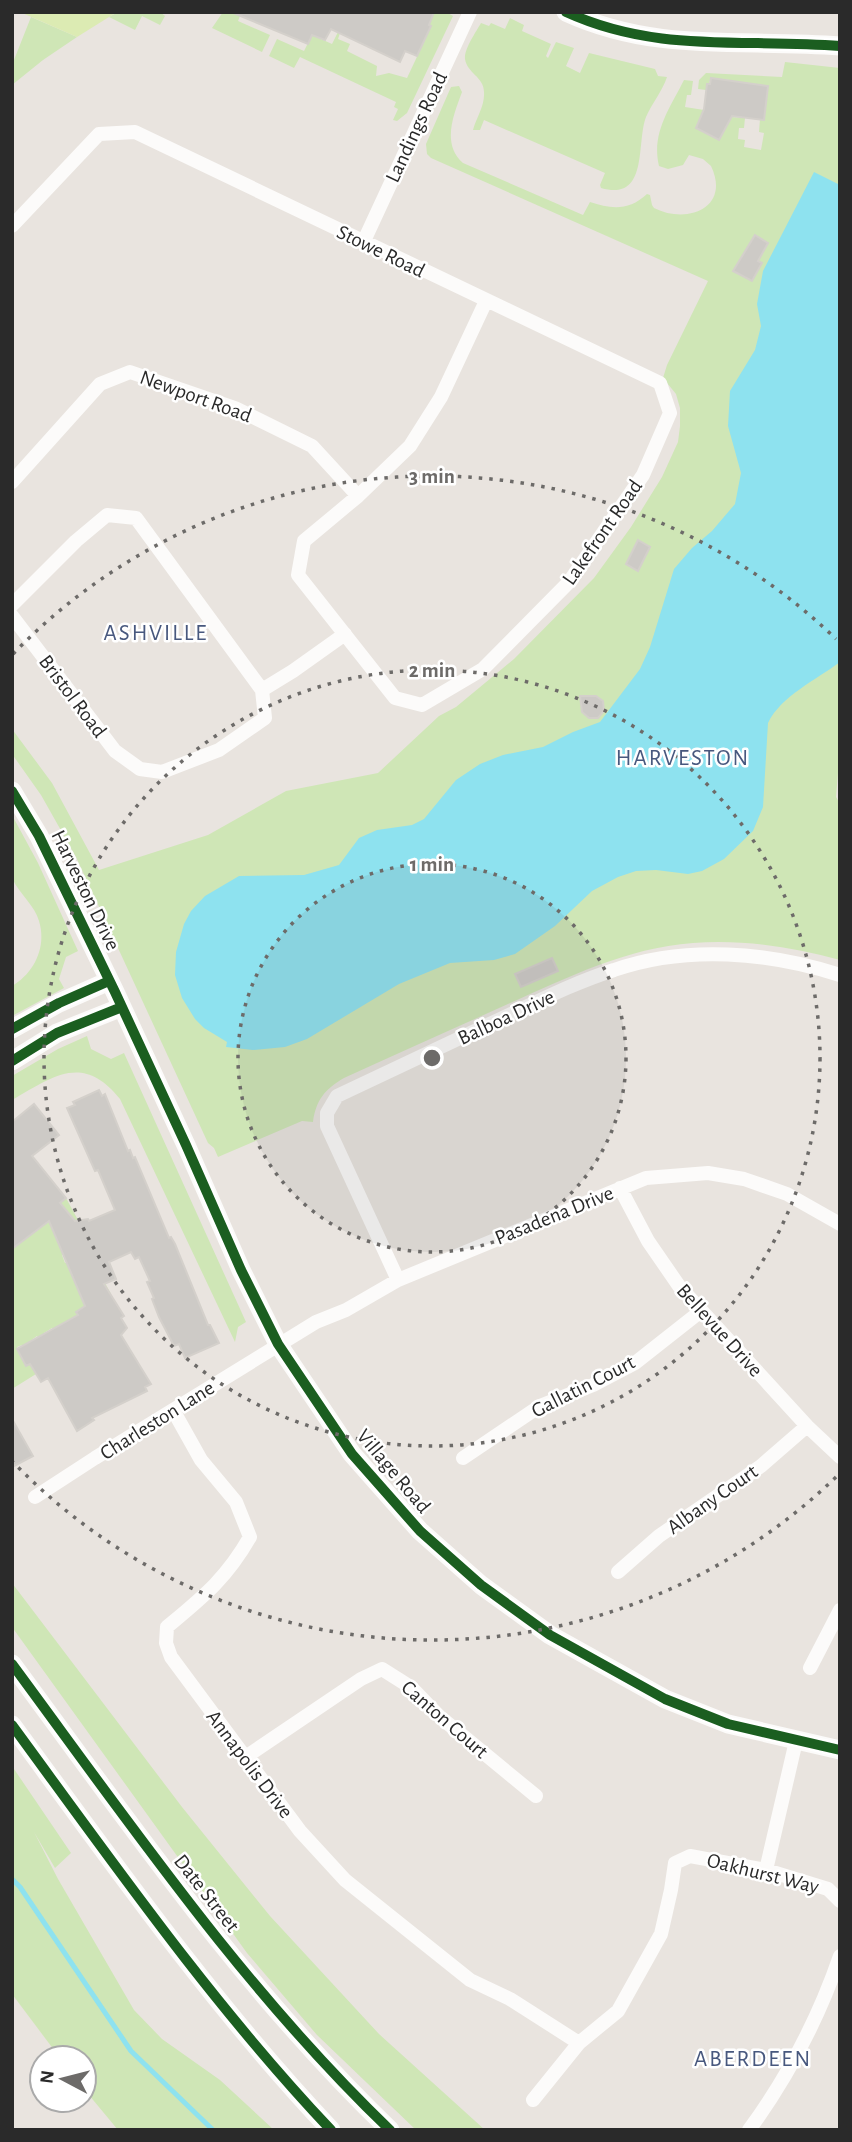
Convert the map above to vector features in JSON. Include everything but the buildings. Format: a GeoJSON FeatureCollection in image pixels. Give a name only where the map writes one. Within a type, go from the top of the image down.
{"type":"FeatureCollection","features":[{"type":"Feature","properties":{"kind":"street","name":"Landings Road"},"geometry":{"type":"LineString","coordinates":[[363,243],[470,12]]}},
{"type":"Feature","properties":{"kind":"street"},"geometry":{"type":"LineString","coordinates":[[566,12],[647,38],[728,44],[840,46]]}},
{"type":"Feature","properties":{"kind":"street","name":"Stowe Road"},"geometry":{"type":"LineString","coordinates":[[12,226],[99,134],[135,132],[660,383]]}},
{"type":"Feature","properties":{"kind":"street"},"geometry":{"type":"LineString","coordinates":[[12,605],[76,541],[107,515],[136,518],[262,690],[293,671],[345,634],[299,575],[304,541],[358,496],[410,446],[441,397],[486,302]]}},
{"type":"Feature","properties":{"kind":"street","name":"Newport Road"},"geometry":{"type":"LineString","coordinates":[[12,482],[100,384],[130,372],[235,408],[312,446],[358,496]]}},
{"type":"Feature","properties":{"kind":"street","name":"Lakefront Road"},"geometry":{"type":"LineString","coordinates":[[345,634],[395,698],[422,705],[483,669],[569,582],[643,475],[670,413],[660,383]]}},
{"type":"Feature","properties":{"kind":"street","name":"Bristol Road"},"geometry":{"type":"LineString","coordinates":[[12,616],[115,751],[140,769],[162,772],[219,750],[265,718],[262,690]]}},
{"type":"Feature","properties":{"kind":"street","name":"Harveston Drive"},"geometry":{"type":"LineString","coordinates":[[12,791],[39,836],[122,1007]]}},
{"type":"Feature","properties":{"kind":"street","name":"Balboa Drive"},"geometry":{"type":"LineString","coordinates":[[398,1280],[327,1126],[327,1113],[337,1096],[565,989],[617,968],[694,955],[740,956],[779,959],[840,975]]}},
{"type":"Feature","properties":{"kind":"street"},"geometry":{"type":"LineString","coordinates":[[12,1028],[109,981]]}},
{"type":"Feature","properties":{"kind":"street"},"geometry":{"type":"LineString","coordinates":[[12,1061],[57,1033],[122,1007]]}},
{"type":"Feature","properties":{"kind":"street","name":"Village Road"},"geometry":{"type":"LineString","coordinates":[[122,1007],[187,1145],[241,1270],[278,1344],[352,1454],[420,1531],[481,1585],[550,1635],[665,1699],[728,1724],[840,1750]]}},
{"type":"Feature","properties":{"kind":"street","name":"Pasadena Drive"},"geometry":{"type":"LineString","coordinates":[[278,1344],[398,1280],[646,1178],[668,1174],[708,1173],[744,1179],[787,1194],[840,1224]]}},
{"type":"Feature","properties":{"kind":"street","name":"Bellevue Drive"},"geometry":{"type":"LineString","coordinates":[[620,1188],[648,1241],[679,1286],[807,1426],[840,1457]]}},
{"type":"Feature","properties":{"kind":"street","name":"Gallatin Court"},"geometry":{"type":"LineString","coordinates":[[463,1458],[540,1405],[593,1385],[635,1363],[701,1311]]}},
{"type":"Feature","properties":{"kind":"street","name":"Charleston Lane"},"geometry":{"type":"LineString","coordinates":[[36,1497],[278,1344]]}},
{"type":"Feature","properties":{"kind":"street","name":"Annapolis Drive"},"geometry":{"type":"LineString","coordinates":[[173,1410],[201,1460],[236,1502],[250,1537],[234,1564],[212,1589],[167,1627],[166,1643],[171,1657],[300,1831],[345,1880],[470,1980],[510,1999],[579,2043]]}},
{"type":"Feature","properties":{"kind":"street","name":"Albany Court"},"geometry":{"type":"LineString","coordinates":[[618,1572],[659,1536],[761,1466],[807,1426]]}},
{"type":"Feature","properties":{"kind":"street"},"geometry":{"type":"LineString","coordinates":[[810,1668],[840,1611]]}},
{"type":"Feature","properties":{"kind":"street","name":"Date Street"},"geometry":{"type":"LineString","coordinates":[[12,1664],[213,1933],[288,2025],[345,2087],[390,2130]]}},
{"type":"Feature","properties":{"kind":"street","name":"Canton Court"},"geometry":{"type":"LineString","coordinates":[[244,1758],[361,1679],[383,1669],[412,1688],[440,1717],[536,1796]]}},
{"type":"Feature","properties":{"kind":"street"},"geometry":{"type":"LineString","coordinates":[[12,1725],[159,1927],[273,2067],[331,2130]]}},
{"type":"Feature","properties":{"kind":"street"},"geometry":{"type":"LineString","coordinates":[[766,1870],[796,1741]]}},
{"type":"Feature","properties":{"kind":"street","name":"Oakhurst Way"},"geometry":{"type":"LineString","coordinates":[[533,2100],[579,2043],[618,2011],[661,1934],[675,1863],[690,1856],[766,1870],[828,1889],[840,1901]]}},
{"type":"Feature","properties":{"kind":"street"},"geometry":{"type":"LineString","coordinates":[[749,2130],[766,2107],[800,2048],[840,1956]]}},
{"type":"Feature","properties":{"kind":"green space"},"geometry":{"type":"Polygon","coordinates":[[[20,12],[117,12],[77,37],[20,12]]]}},
{"type":"Feature","properties":{"kind":"green space"},"geometry":{"type":"Polygon","coordinates":[[[118,12],[160,12],[165,16],[160,25],[142,16],[135,30],[109,17],[118,12]]]}},
{"type":"Feature","properties":{"kind":"green space"},"geometry":{"type":"Polygon","coordinates":[[[223,12],[234,12],[240,16],[238,21],[270,35],[262,52],[212,28],[223,12]]]}},
{"type":"Feature","properties":{"kind":"green space"},"geometry":{"type":"Polygon","coordinates":[[[434,12],[446,12],[453,16],[407,113],[397,121],[393,120],[398,109],[394,107],[396,102],[300,57],[294,68],[269,56],[277,39],[304,51],[312,35],[332,44],[338,32],[338,39],[350,44],[347,51],[377,66],[376,76],[389,73],[407,78],[431,27],[429,25],[434,12]]]}},
{"type":"Feature","properties":{"kind":"green space"},"geometry":{"type":"Polygon","coordinates":[[[31,17],[77,37],[12,85],[12,65],[31,17]]]}},
{"type":"Feature","properties":{"kind":"green space"},"geometry":{"type":"Polygon","coordinates":[[[510,18],[524,25],[522,31],[551,44],[546,56],[548,58],[556,42],[574,48],[566,66],[580,73],[589,53],[655,69],[658,76],[667,77],[646,117],[638,168],[634,179],[627,186],[616,190],[601,188],[605,173],[484,120],[480,130],[473,130],[482,107],[484,92],[481,82],[466,64],[466,50],[481,23],[489,26],[491,23],[505,29],[510,18]]]}},
{"type":"Feature","properties":{"kind":"green space"},"geometry":{"type":"Polygon","coordinates":[[[785,62],[840,68],[840,749],[836,797],[840,804],[840,960],[804,951],[730,942],[668,946],[621,957],[553,984],[344,1078],[323,1096],[316,1107],[313,1122],[302,1121],[218,1157],[208,1143],[76,857],[41,795],[12,754],[12,729],[52,783],[99,870],[208,835],[286,791],[378,773],[439,716],[456,707],[514,659],[594,578],[631,527],[662,477],[678,442],[680,426],[680,408],[676,394],[663,378],[708,281],[431,158],[427,154],[426,144],[451,87],[459,86],[462,92],[453,119],[451,138],[452,147],[463,163],[583,215],[590,202],[620,207],[640,200],[647,194],[650,195],[654,208],[680,215],[702,209],[710,202],[715,193],[716,181],[711,166],[703,159],[689,155],[683,165],[668,169],[659,166],[657,154],[660,132],[684,80],[693,81],[691,95],[687,95],[685,107],[704,110],[696,128],[719,140],[731,117],[745,118],[744,128],[739,128],[738,139],[745,140],[744,147],[761,150],[764,133],[759,132],[760,119],[764,120],[768,87],[730,84],[730,80],[711,78],[706,90],[698,89],[699,80],[706,73],[782,77],[785,62]]]}},
{"type":"Feature","properties":{"kind":"green space"},"geometry":{"type":"Polygon","coordinates":[[[12,815],[38,863],[78,951],[66,957],[59,979],[64,988],[12,1016],[12,986],[27,974],[37,958],[41,931],[31,905],[13,880],[12,815]]]}},
{"type":"Feature","properties":{"kind":"green space"},"geometry":{"type":"Polygon","coordinates":[[[87,1036],[91,1049],[111,1059],[124,1053],[246,1322],[238,1327],[235,1342],[120,1099],[93,1076],[68,1073],[41,1083],[12,1100],[12,1076],[58,1049],[87,1036]]]}},
{"type":"Feature","properties":{"kind":"green space"},"geometry":{"type":"Polygon","coordinates":[[[66,1198],[78,1220],[53,1231],[65,1253],[62,1255],[65,1263],[69,1262],[85,1292],[105,1283],[111,1294],[77,1311],[78,1315],[54,1330],[52,1328],[39,1339],[37,1336],[24,1348],[22,1345],[17,1347],[26,1365],[30,1364],[36,1374],[12,1389],[12,1241],[16,1246],[35,1229],[37,1231],[44,1225],[42,1222],[62,1206],[60,1203],[66,1198]]]}},
{"type":"Feature","properties":{"kind":"green space"},"geometry":{"type":"Polygon","coordinates":[[[12,1583],[182,1807],[270,1916],[379,2034],[485,2130],[416,2130],[317,2035],[247,1953],[12,1627],[12,1583]]]}},
{"type":"Feature","properties":{"kind":"green space"},"geometry":{"type":"Polygon","coordinates":[[[12,1766],[71,1853],[55,1868],[34,1832],[134,2010],[162,2039],[220,2080],[274,2130],[118,2130],[98,2106],[98,2044],[50,2044],[12,1994],[12,1766]]]}},
{"type":"Feature","properties":{"kind":"water"},"geometry":{"type":"Polygon","coordinates":[[[814,172],[840,185],[840,662],[790,697],[768,723],[763,807],[753,831],[724,859],[702,871],[688,874],[656,870],[636,871],[618,877],[592,891],[555,926],[515,954],[494,960],[450,963],[399,984],[307,1039],[285,1047],[253,1050],[226,1047],[227,1042],[195,1019],[182,998],[175,975],[176,952],[184,924],[191,911],[205,896],[239,876],[304,875],[339,865],[359,838],[377,830],[412,825],[424,819],[456,780],[480,764],[503,755],[543,747],[600,722],[640,669],[650,647],[674,569],[735,504],[741,473],[728,426],[730,391],[755,350],[761,326],[757,304],[763,271],[814,172]]]}},
{"type":"Feature","properties":{"kind":"waterway"},"geometry":{"type":"LineString","coordinates":[[12,1879],[131,2051],[213,2130]]}},
{"type":"Feature","properties":{"kind":"cycle path"},"geometry":{"type":"LineString","coordinates":[[566,12],[600,25],[668,39],[840,46]]}},
{"type":"Feature","properties":{"kind":"cycle path"},"geometry":{"type":"LineString","coordinates":[[12,791],[39,836],[115,992],[241,1270],[278,1344],[352,1454],[420,1531],[481,1585],[550,1635],[665,1699],[728,1724],[840,1750]]}},
{"type":"Feature","properties":{"kind":"cycle path"},"geometry":{"type":"LineString","coordinates":[[12,1029],[59,1003],[109,981]]}},
{"type":"Feature","properties":{"kind":"cycle path"},"geometry":{"type":"LineString","coordinates":[[12,1061],[57,1033],[122,1007]]}},
{"type":"Feature","properties":{"kind":"cycle path"},"geometry":{"type":"LineString","coordinates":[[12,1664],[146,1846],[238,1964],[337,2077],[390,2130]]}},
{"type":"Feature","properties":{"kind":"cycle path"},"geometry":{"type":"LineString","coordinates":[[12,1725],[126,1881],[205,1983],[245,2033],[331,2130]]}},
{"type":"Feature","properties":{"kind":"district","name":"ASHVILLE"},"geometry":{"type":"Point","coordinates":[156,632]}},
{"type":"Feature","properties":{"kind":"district","name":"HARVESTON"},"geometry":{"type":"Point","coordinates":[683,757]}},
{"type":"Feature","properties":{"kind":"district","name":"ABERDEEN"},"geometry":{"type":"Point","coordinates":[753,2058]}}]}
